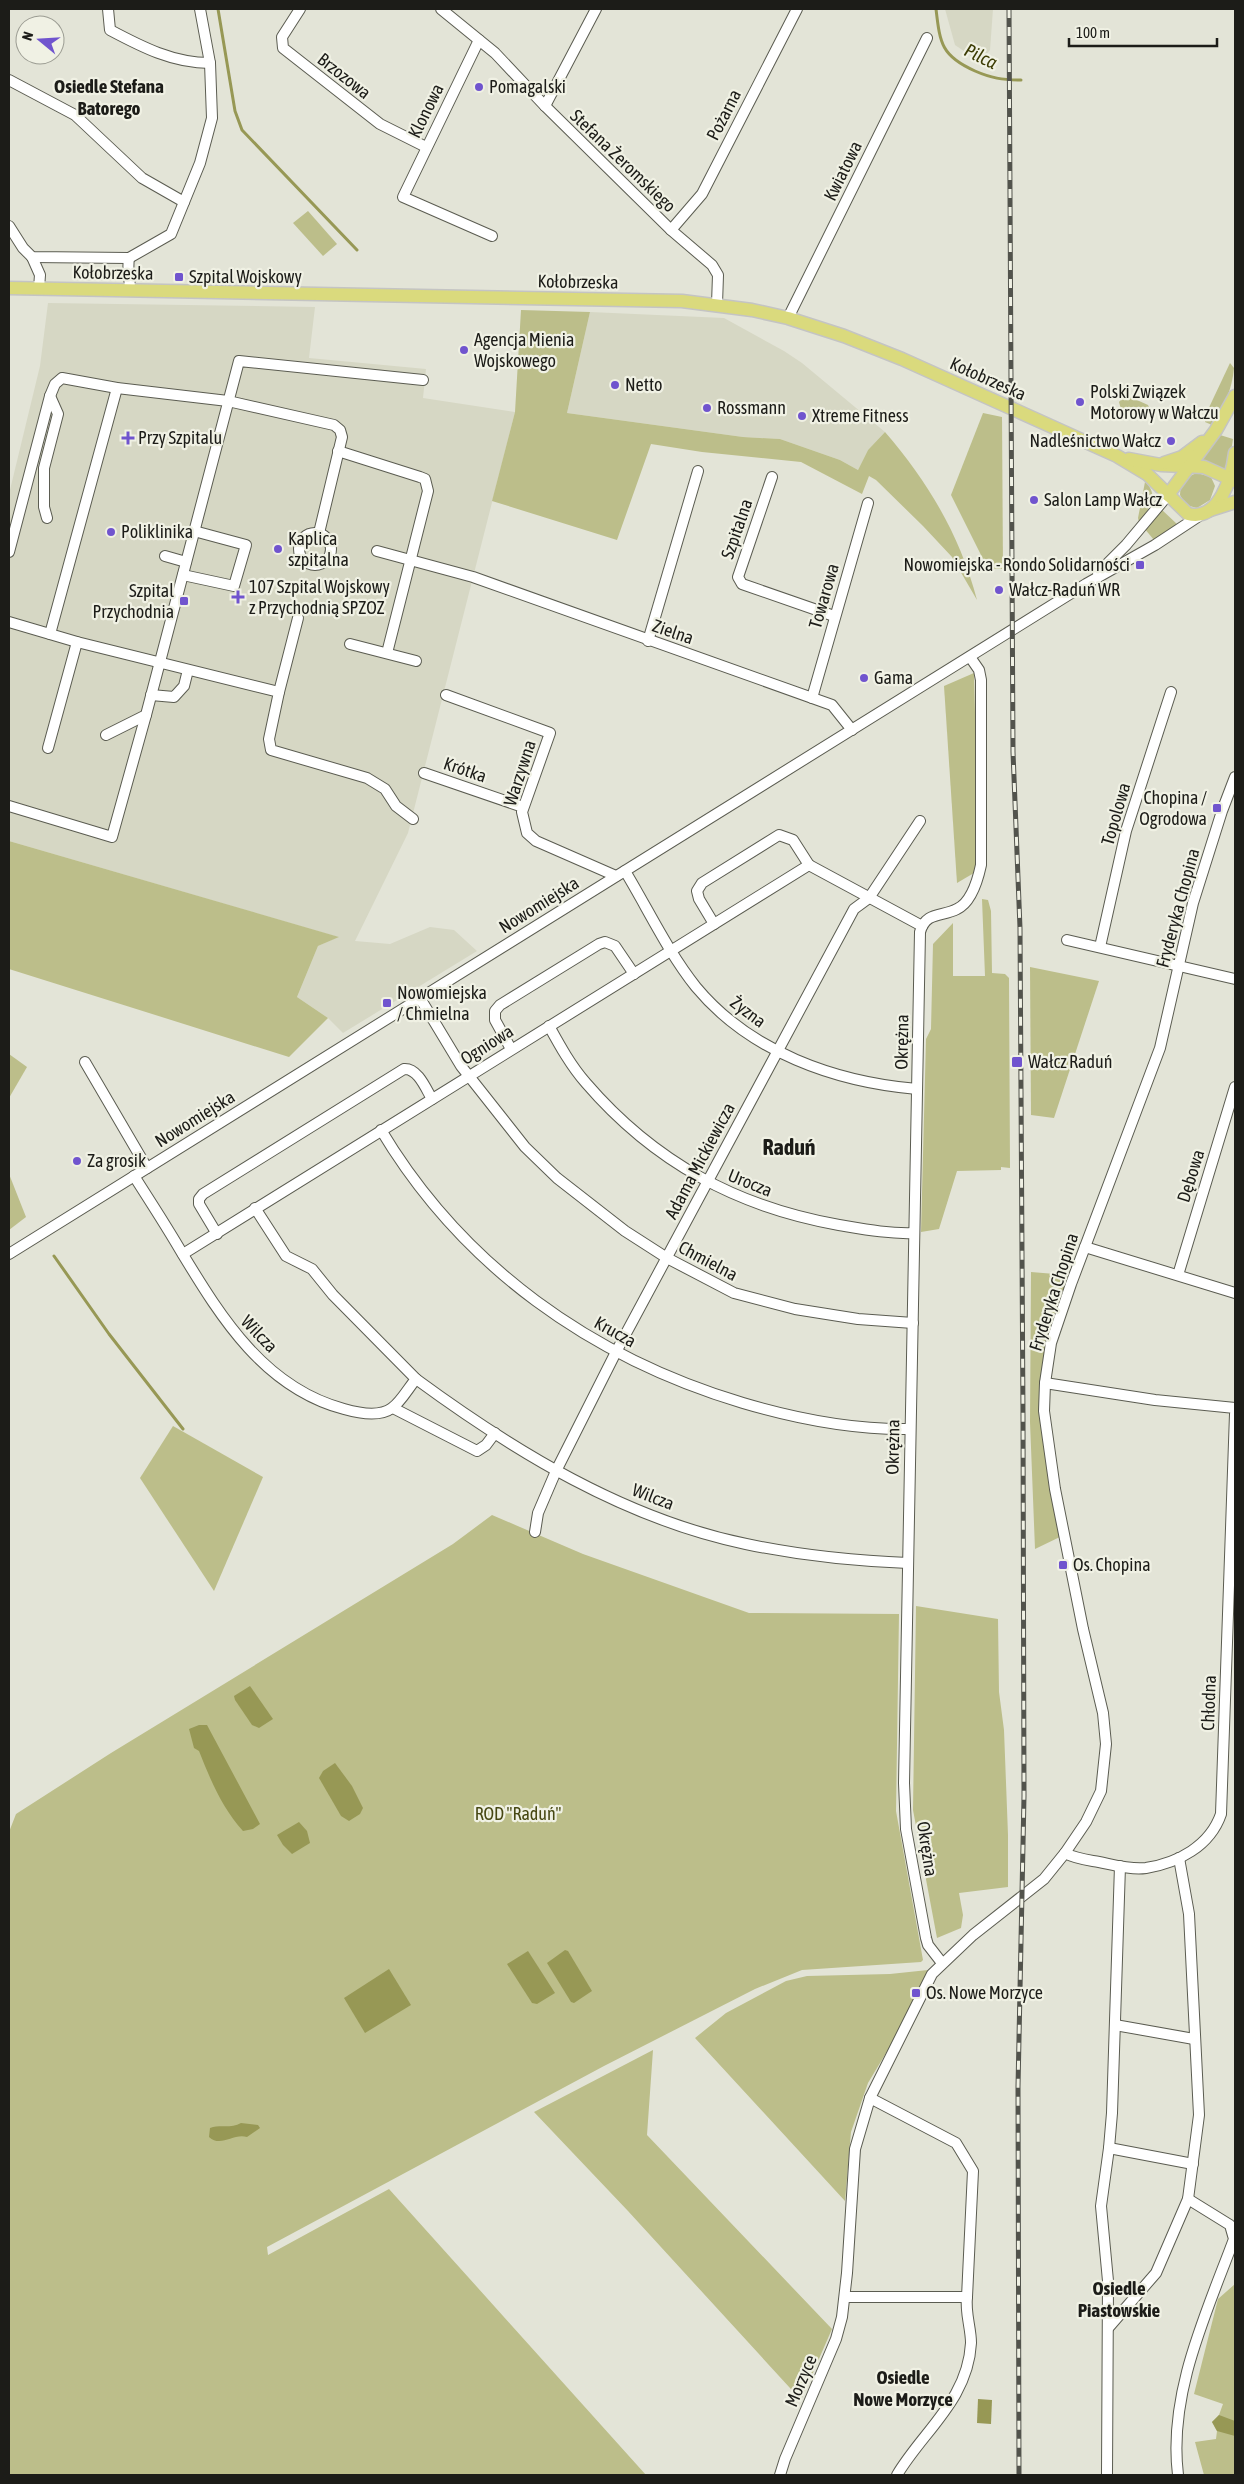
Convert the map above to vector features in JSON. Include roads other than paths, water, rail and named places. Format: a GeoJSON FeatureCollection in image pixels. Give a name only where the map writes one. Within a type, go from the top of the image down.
{"type":"FeatureCollection","features":[{"type":"Feature","properties":{"kind":"main road","name":"Kołobrzeska"},"geometry":{"type":"LineString","coordinates":[[9,288],[682,301],[717,304],[788,318],[844,336],[902,360],[1117,456],[1147,474],[1184,512],[1199,516]]}},
{"type":"Feature","properties":{"kind":"main road"},"geometry":{"type":"LineString","coordinates":[[1168,495],[1216,430],[1235,396]]}},
{"type":"Feature","properties":{"kind":"main road"},"geometry":{"type":"LineString","coordinates":[[1152,464],[1166,463],[1182,457],[1216,430]]}},
{"type":"Feature","properties":{"kind":"main road"},"geometry":{"type":"LineString","coordinates":[[1210,510],[1218,502],[1232,479],[1235,453]]}},
{"type":"Feature","properties":{"kind":"main road","name":"Kołobrzeska"},"geometry":{"type":"LineString","coordinates":[[1117,456],[1152,464],[1188,468],[1204,467],[1232,479]]}},
{"type":"Feature","properties":{"kind":"main road"},"geometry":{"type":"LineString","coordinates":[[1199,516],[1210,510],[1235,502]]}},
{"type":"Feature","properties":{"kind":"street"},"geometry":{"type":"LineString","coordinates":[[108,9],[110,30],[146,49],[190,63],[210,63]]}},
{"type":"Feature","properties":{"kind":"street"},"geometry":{"type":"LineString","coordinates":[[32,257],[129,258],[170,234],[200,162],[212,118],[210,63],[200,9]]}},
{"type":"Feature","properties":{"kind":"street","name":"Brzozowa"},"geometry":{"type":"LineString","coordinates":[[300,9],[282,37],[283,48],[380,124],[426,147]]}},
{"type":"Feature","properties":{"kind":"street","name":"Stefana Żeromskiego"},"geometry":{"type":"LineString","coordinates":[[441,9],[513,71],[544,106],[671,230],[712,265],[718,276],[717,304]]}},
{"type":"Feature","properties":{"kind":"street"},"geometry":{"type":"LineString","coordinates":[[544,106],[596,9]]}},
{"type":"Feature","properties":{"kind":"street","name":"Pożarna"},"geometry":{"type":"LineString","coordinates":[[671,230],[702,194],[797,9]]}},
{"type":"Feature","properties":{"kind":"street","name":"Kwiatowa"},"geometry":{"type":"LineString","coordinates":[[788,318],[927,38]]}},
{"type":"Feature","properties":{"kind":"street","name":"Klonowa"},"geometry":{"type":"LineString","coordinates":[[479,40],[403,197],[492,236]]}},
{"type":"Feature","properties":{"kind":"street"},"geometry":{"type":"LineString","coordinates":[[9,80],[75,115],[142,178],[184,202]]}},
{"type":"Feature","properties":{"kind":"street"},"geometry":{"type":"LineString","coordinates":[[9,226],[23,248],[32,257],[40,275],[40,288]]}},
{"type":"Feature","properties":{"kind":"street"},"geometry":{"type":"LineString","coordinates":[[129,258],[126,272],[130,281],[130,291]]}},
{"type":"Feature","properties":{"kind":"street"},"geometry":{"type":"LineString","coordinates":[[9,806],[112,837],[239,361],[423,380]]}},
{"type":"Feature","properties":{"kind":"street"},"geometry":{"type":"LineString","coordinates":[[9,552],[50,396],[55,384],[62,378],[117,388],[228,401],[334,425],[340,430],[342,437],[319,533]]}},
{"type":"Feature","properties":{"kind":"street"},"geometry":{"type":"LineString","coordinates":[[50,634],[117,388]]}},
{"type":"Feature","properties":{"kind":"street"},"geometry":{"type":"LineString","coordinates":[[47,518],[44,507],[44,468],[58,414],[50,396]]}},
{"type":"Feature","properties":{"kind":"street"},"geometry":{"type":"LineString","coordinates":[[338,451],[425,479],[428,491],[387,653]]}},
{"type":"Feature","properties":{"kind":"street"},"geometry":{"type":"LineString","coordinates":[[648,640],[698,471]]}},
{"type":"Feature","properties":{"kind":"street","name":"Szpitalna"},"geometry":{"type":"LineString","coordinates":[[772,477],[738,577],[742,584],[834,616]]}},
{"type":"Feature","properties":{"kind":"street","name":"Nowomiejska"},"geometry":{"type":"LineString","coordinates":[[1086,584],[1126,546],[1168,495]]}},
{"type":"Feature","properties":{"kind":"street","name":"Towarowa"},"geometry":{"type":"LineString","coordinates":[[812,698],[868,503]]}},
{"type":"Feature","properties":{"kind":"street","name":"Nowomiejska"},"geometry":{"type":"LineString","coordinates":[[9,1254],[1086,584],[1147,550],[1199,516]]}},
{"type":"Feature","properties":{"kind":"street"},"geometry":{"type":"LineString","coordinates":[[183,575],[234,586],[246,545],[194,531]]}},
{"type":"Feature","properties":{"kind":"street","name":"Zielna"},"geometry":{"type":"LineString","coordinates":[[377,551],[473,577],[832,704],[852,730]]}},
{"type":"Feature","properties":{"kind":"street"},"geometry":{"type":"LineString","coordinates":[[164,556],[186,562]]}},
{"type":"Feature","properties":{"kind":"street"},"geometry":{"type":"LineString","coordinates":[[298,618],[269,739],[271,750],[367,778],[385,789],[396,806],[412,819]]}},
{"type":"Feature","properties":{"kind":"street"},"geometry":{"type":"LineString","coordinates":[[9,622],[77,642],[279,692]]}},
{"type":"Feature","properties":{"kind":"street"},"geometry":{"type":"LineString","coordinates":[[48,748],[77,642]]}},
{"type":"Feature","properties":{"kind":"street"},"geometry":{"type":"LineString","coordinates":[[350,644],[416,661]]}},
{"type":"Feature","properties":{"kind":"street"},"geometry":{"type":"LineString","coordinates":[[714,924],[699,899],[697,891],[702,883],[779,835],[794,840],[809,865],[922,926],[932,916],[956,910],[963,905],[976,885],[981,865],[981,680],[979,670],[970,657]]}},
{"type":"Feature","properties":{"kind":"street"},"geometry":{"type":"LineString","coordinates":[[151,695],[174,697],[184,686],[188,670]]}},
{"type":"Feature","properties":{"kind":"street","name":"Topolowa"},"geometry":{"type":"LineString","coordinates":[[1100,947],[1126,831],[1170,692]]}},
{"type":"Feature","properties":{"kind":"street","name":"Warzywna"},"geometry":{"type":"LineString","coordinates":[[446,695],[550,733],[522,812],[527,833],[536,841],[621,873]]}},
{"type":"Feature","properties":{"kind":"street"},"geometry":{"type":"LineString","coordinates":[[106,735],[146,715]]}},
{"type":"Feature","properties":{"kind":"street","name":"Krótka"},"geometry":{"type":"LineString","coordinates":[[424,773],[524,807]]}},
{"type":"Feature","properties":{"kind":"street","name":"Fryderyka Chopina"},"geometry":{"type":"LineString","coordinates":[[870,2098],[923,1990],[942,1962],[1044,1879],[1065,1854],[1086,1822],[1101,1791],[1106,1744],[1103,1713],[1082,1629],[1055,1489],[1044,1411],[1044,1383],[1052,1343],[1085,1247],[1160,1048],[1195,895],[1235,778]]}},
{"type":"Feature","properties":{"kind":"street","name":"Adama Mickiewicza"},"geometry":{"type":"LineString","coordinates":[[535,1532],[538,1513],[556,1471],[616,1352],[854,909],[869,898],[920,821]]}},
{"type":"Feature","properties":{"kind":"street","name":"Ogniowa"},"geometry":{"type":"LineString","coordinates":[[183,1254],[809,865]]}},
{"type":"Feature","properties":{"kind":"street","name":"Żyzna"},"geometry":{"type":"LineString","coordinates":[[621,873],[695,985],[713,1006],[739,1027],[777,1052],[838,1075],[917,1089]]}},
{"type":"Feature","properties":{"kind":"street","name":"Okrężna"},"geometry":{"type":"LineString","coordinates":[[922,926],[917,1089],[904,1783],[905,1816],[926,1938],[928,1944],[942,1962]]}},
{"type":"Feature","properties":{"kind":"street"},"geometry":{"type":"LineString","coordinates":[[1067,940],[1235,979]]}},
{"type":"Feature","properties":{"kind":"street"},"geometry":{"type":"LineString","coordinates":[[511,1049],[495,1020],[495,1011],[500,1005],[599,944],[605,942],[615,946],[634,974]]}},
{"type":"Feature","properties":{"kind":"street","name":"Chmielna"},"geometry":{"type":"LineString","coordinates":[[420,998],[461,1066],[525,1146],[557,1178],[624,1231],[667,1258],[734,1293],[763,1302],[858,1319],[913,1323]]}},
{"type":"Feature","properties":{"kind":"street","name":"Urocza"},"geometry":{"type":"LineString","coordinates":[[549,1026],[586,1084],[615,1113],[654,1147],[707,1182],[746,1201],[782,1213],[844,1226],[914,1233]]}},
{"type":"Feature","properties":{"kind":"street"},"geometry":{"type":"LineString","coordinates":[[85,1062],[147,1168]]}},
{"type":"Feature","properties":{"kind":"street"},"geometry":{"type":"LineString","coordinates":[[217,1234],[199,1204],[199,1199],[211,1189],[404,1069],[410,1069],[415,1072],[432,1099]]}},
{"type":"Feature","properties":{"kind":"street","name":"Dębowa"},"geometry":{"type":"LineString","coordinates":[[1178,1275],[1235,1087]]}},
{"type":"Feature","properties":{"kind":"street","name":"Krucza"},"geometry":{"type":"LineString","coordinates":[[381,1130],[421,1187],[471,1246],[533,1301],[616,1352],[663,1375],[703,1390],[787,1416],[820,1423],[910,1429]]}},
{"type":"Feature","properties":{"kind":"street","name":"Wilcza"},"geometry":{"type":"LineString","coordinates":[[134,1176],[183,1254],[200,1286],[236,1336],[285,1381],[330,1405],[353,1411],[379,1413],[393,1408]]}},
{"type":"Feature","properties":{"kind":"street","name":"Wilcza"},"geometry":{"type":"LineString","coordinates":[[256,1208],[286,1256],[312,1269],[333,1295],[416,1379],[494,1434],[556,1471],[630,1506],[737,1542],[821,1556],[908,1563]]}},
{"type":"Feature","properties":{"kind":"street"},"geometry":{"type":"LineString","coordinates":[[1085,1247],[1235,1293]]}},
{"type":"Feature","properties":{"kind":"street"},"geometry":{"type":"LineString","coordinates":[[416,1379],[393,1408],[477,1451],[486,1445],[494,1434]]}},
{"type":"Feature","properties":{"kind":"street"},"geometry":{"type":"LineString","coordinates":[[1044,1383],[1154,1400],[1235,1408]]}},
{"type":"Feature","properties":{"kind":"street","name":"Chłodna"},"geometry":{"type":"LineString","coordinates":[[1065,1854],[1120,1866],[1145,1868],[1179,1858],[1199,1846],[1212,1832],[1221,1814],[1235,1414]]}},
{"type":"Feature","properties":{"kind":"street"},"geometry":{"type":"LineString","coordinates":[[1109,2327],[1156,2273],[1188,2199],[1199,2115],[1189,1914],[1179,1858]]}},
{"type":"Feature","properties":{"kind":"street"},"geometry":{"type":"LineString","coordinates":[[1107,2475],[1108,2281],[1100,2206],[1109,2148],[1120,1866]]}},
{"type":"Feature","properties":{"kind":"street"},"geometry":{"type":"LineString","coordinates":[[1115,2025],[1194,2039]]}},
{"type":"Feature","properties":{"kind":"street"},"geometry":{"type":"LineString","coordinates":[[870,2098],[956,2143],[973,2171],[966,2308],[971,2343],[965,2373],[947,2411],[908,2456],[897,2475]]}},
{"type":"Feature","properties":{"kind":"street","name":"Morzyce"},"geometry":{"type":"LineString","coordinates":[[780,2475],[784,2458],[836,2339],[845,2297],[855,2149],[870,2098]]}},
{"type":"Feature","properties":{"kind":"street"},"geometry":{"type":"LineString","coordinates":[[1109,2148],[1193,2164]]}},
{"type":"Feature","properties":{"kind":"street"},"geometry":{"type":"LineString","coordinates":[[1178,2475],[1176,2461],[1180,2408],[1189,2364],[1234,2239],[1230,2224],[1188,2199]]}},
{"type":"Feature","properties":{"kind":"street"},"geometry":{"type":"LineString","coordinates":[[845,2297],[967,2297]]}},
{"type":"Feature","properties":{"kind":"waterway"},"geometry":{"type":"LineString","coordinates":[[218,9],[235,111],[242,130],[357,250]]}},
{"type":"Feature","properties":{"kind":"waterway","name":"Pilca"},"geometry":{"type":"LineString","coordinates":[[936,9],[941,40],[944,47],[955,60],[986,75],[1002,79],[1021,80]]}},
{"type":"Feature","properties":{"kind":"waterway"},"geometry":{"type":"LineString","coordinates":[[54,1256],[109,1334],[183,1429]]}},
{"type":"Feature","properties":{"kind":"railway"},"geometry":{"type":"LineString","coordinates":[[1009,9],[1013,752],[1020,928],[1023,1416],[1024,1796],[1018,2087],[1019,2475]]}},
{"type":"Feature","properties":{"kind":"place","name":"Pomagalski"},"geometry":{"type":"Point","coordinates":[479,87]}},
{"type":"Feature","properties":{"kind":"place","name":"Szpital Wojskowy"},"geometry":{"type":"Point","coordinates":[179,277]}},
{"type":"Feature","properties":{"kind":"place","name":"Agencja Mienia Wojskowego"},"geometry":{"type":"Point","coordinates":[464,350]}},
{"type":"Feature","properties":{"kind":"place","name":"Netto"},"geometry":{"type":"Point","coordinates":[615,385]}},
{"type":"Feature","properties":{"kind":"place","name":"Polski Związek Motorowy w Wałczu"},"geometry":{"type":"Point","coordinates":[1080,402]}},
{"type":"Feature","properties":{"kind":"place","name":"Rossmann"},"geometry":{"type":"Point","coordinates":[707,408]}},
{"type":"Feature","properties":{"kind":"place","name":"Xtreme Fitness"},"geometry":{"type":"Point","coordinates":[802,416]}},
{"type":"Feature","properties":{"kind":"place","name":"Przy Szpitalu"},"geometry":{"type":"Point","coordinates":[128,438]}},
{"type":"Feature","properties":{"kind":"place","name":"Nadleśnictwo Wałcz"},"geometry":{"type":"Point","coordinates":[1171,441]}},
{"type":"Feature","properties":{"kind":"place","name":"Salon Lamp Wałcz"},"geometry":{"type":"Point","coordinates":[1034,500]}},
{"type":"Feature","properties":{"kind":"place","name":"Poliklinika"},"geometry":{"type":"Point","coordinates":[111,532]}},
{"type":"Feature","properties":{"kind":"place","name":"Kaplica szpitalna"},"geometry":{"type":"Point","coordinates":[278,549]}},
{"type":"Feature","properties":{"kind":"place","name":"Nowomiejska - Rondo Solidarności"},"geometry":{"type":"Point","coordinates":[1140,565]}},
{"type":"Feature","properties":{"kind":"place","name":"Wałcz-Raduń WR"},"geometry":{"type":"Point","coordinates":[999,590]}},
{"type":"Feature","properties":{"kind":"place","name":"107 Szpital Wojskowy z Przychodnią SPZOZ"},"geometry":{"type":"Point","coordinates":[238,597]}},
{"type":"Feature","properties":{"kind":"place","name":"Szpital Przychodnia"},"geometry":{"type":"Point","coordinates":[184,601]}},
{"type":"Feature","properties":{"kind":"place","name":"Gama"},"geometry":{"type":"Point","coordinates":[864,678]}},
{"type":"Feature","properties":{"kind":"place","name":"Chopina / Ogrodowa"},"geometry":{"type":"Point","coordinates":[1217,808]}},
{"type":"Feature","properties":{"kind":"place","name":"Nowomiejska / Chmielna"},"geometry":{"type":"Point","coordinates":[387,1003]}},
{"type":"Feature","properties":{"kind":"place","name":"Wałcz Raduń"},"geometry":{"type":"Point","coordinates":[1017,1062]}},
{"type":"Feature","properties":{"kind":"place","name":"Za grosik"},"geometry":{"type":"Point","coordinates":[77,1161]}},
{"type":"Feature","properties":{"kind":"place","name":"Os. Chopina"},"geometry":{"type":"Point","coordinates":[1063,1565]}},
{"type":"Feature","properties":{"kind":"place","name":"Os. Nowe Morzyce"},"geometry":{"type":"Point","coordinates":[916,1993]}},
{"type":"Feature","properties":{"kind":"district","name":"Osiedle Stefana Batorego"},"geometry":{"type":"Point","coordinates":[109,97]}},
{"type":"Feature","properties":{"kind":"district","name":"Raduń"},"geometry":{"type":"Point","coordinates":[789,1147]}},
{"type":"Feature","properties":{"kind":"district","name":"Osiedle Piastowskie"},"geometry":{"type":"Point","coordinates":[1119,2299]}},
{"type":"Feature","properties":{"kind":"district","name":"Osiedle Nowe Morzyce"},"geometry":{"type":"Point","coordinates":[903,2388]}},
{"type":"Feature","properties":{"kind":"park label","name":"ROD \"Raduń\""},"geometry":{"type":"Point","coordinates":[518,1814]}}]}
